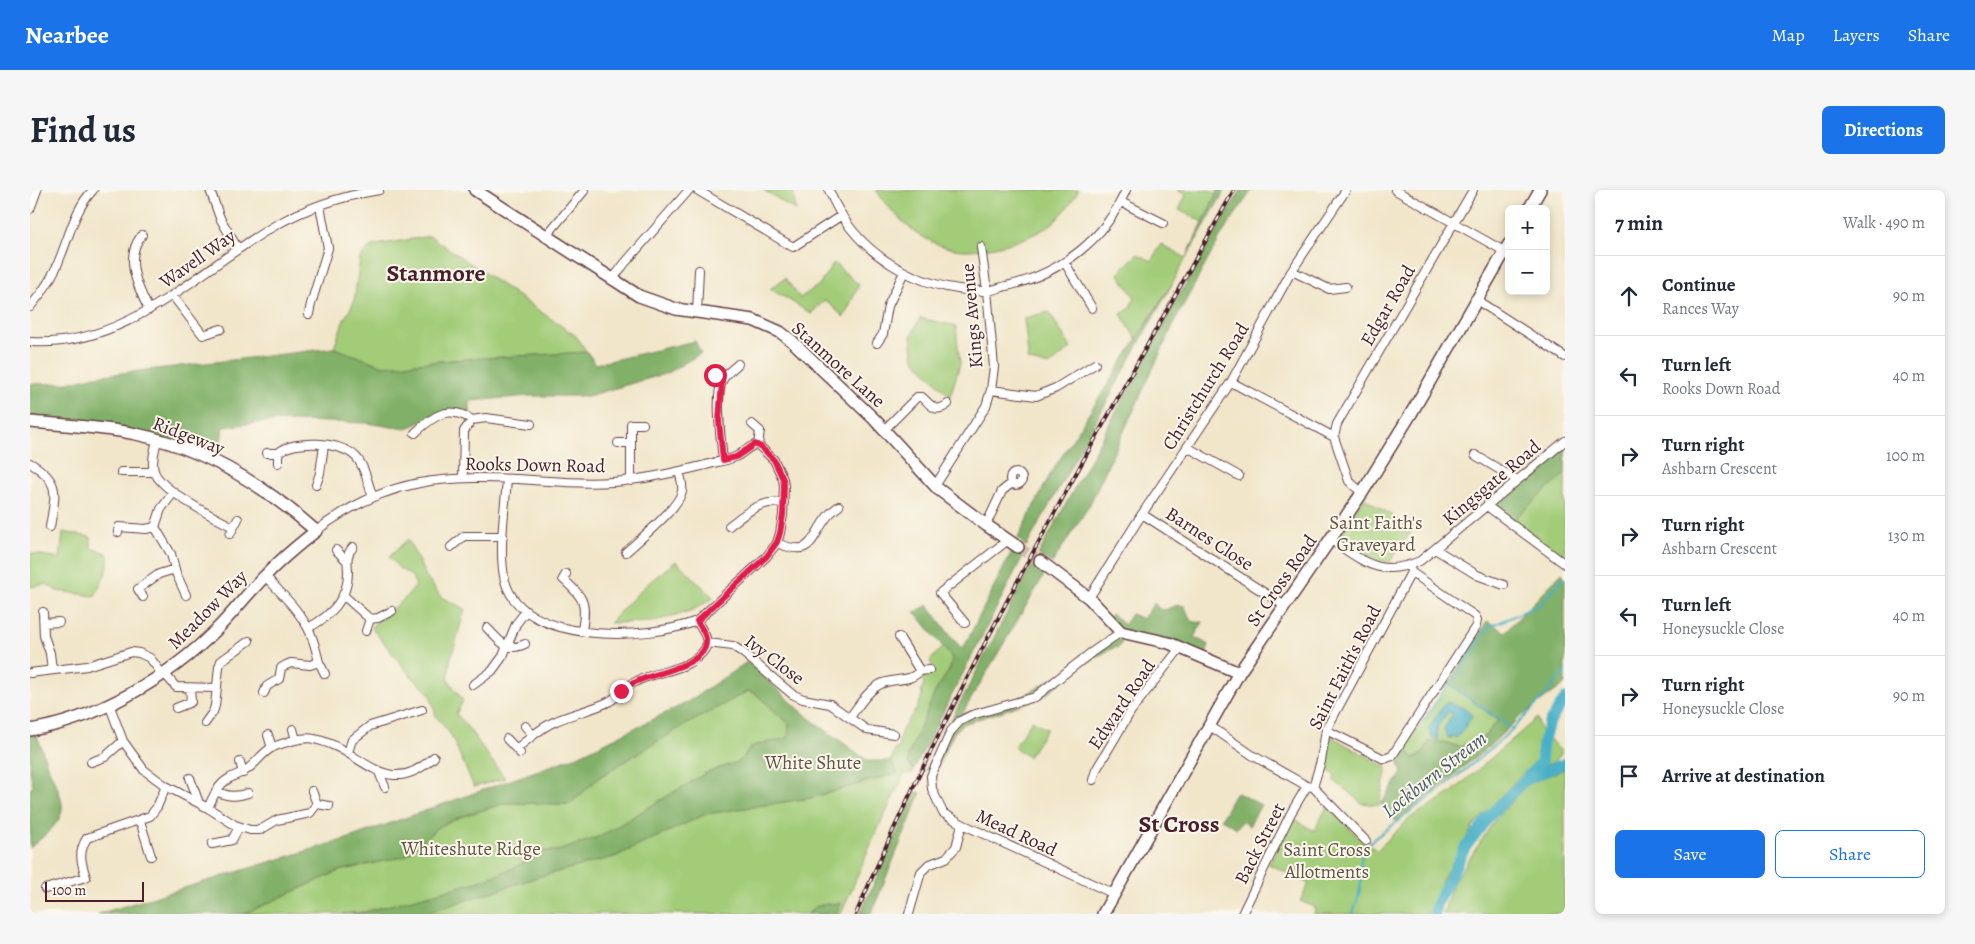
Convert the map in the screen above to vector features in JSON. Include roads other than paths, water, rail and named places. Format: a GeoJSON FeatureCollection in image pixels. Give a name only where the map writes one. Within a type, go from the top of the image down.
{"type":"FeatureCollection","features":[{"type":"Feature","properties":{"kind":"street"},"geometry":{"type":"LineString","coordinates":[[30,209],[37,190]]}},
{"type":"Feature","properties":{"kind":"street"},"geometry":{"type":"LineString","coordinates":[[30,307],[42,294],[52,276],[75,216],[94,190]]}},
{"type":"Feature","properties":{"kind":"street"},"geometry":{"type":"LineString","coordinates":[[210,190],[220,218],[238,249]]}},
{"type":"Feature","properties":{"kind":"street","name":"Wavell Way"},"geometry":{"type":"LineString","coordinates":[[30,342],[62,341],[89,336],[118,327],[174,296],[238,249],[296,215],[337,199],[380,190]]}},
{"type":"Feature","properties":{"kind":"street","name":"Stanmore Lane"},"geometry":{"type":"LineString","coordinates":[[475,190],[612,280],[650,301],[676,309],[753,320],[780,332],[792,341],[884,430],[935,486],[1018,547]]}},
{"type":"Feature","properties":{"kind":"street"},"geometry":{"type":"LineString","coordinates":[[612,280],[689,190]]}},
{"type":"Feature","properties":{"kind":"street"},"geometry":{"type":"LineString","coordinates":[[697,190],[793,247],[842,215]]}},
{"type":"Feature","properties":{"kind":"street"},"geometry":{"type":"LineString","coordinates":[[829,190],[842,215],[873,252],[904,272],[941,286],[987,291],[1030,280],[1064,263],[1095,240],[1121,202],[1126,190]]}},
{"type":"Feature","properties":{"kind":"street","name":"Christchurch Road"},"geometry":{"type":"LineString","coordinates":[[1089,598],[1142,514],[1231,382],[1292,271],[1346,190]]}},
{"type":"Feature","properties":{"kind":"street"},"geometry":{"type":"LineString","coordinates":[[1395,190],[1453,223],[1505,246]]}},
{"type":"Feature","properties":{"kind":"street","name":"Edgar Road"},"geometry":{"type":"LineString","coordinates":[[1334,438],[1337,424],[1473,190]]}},
{"type":"Feature","properties":{"kind":"street"},"geometry":{"type":"LineString","coordinates":[[1532,205],[1540,190]]}},
{"type":"Feature","properties":{"kind":"street"},"geometry":{"type":"LineString","coordinates":[[546,236],[584,191]]}},
{"type":"Feature","properties":{"kind":"street"},"geometry":{"type":"LineString","coordinates":[[1121,202],[1163,223]]}},
{"type":"Feature","properties":{"kind":"street"},"geometry":{"type":"LineString","coordinates":[[309,314],[328,248],[320,206]]}},
{"type":"Feature","properties":{"kind":"street"},"geometry":{"type":"LineString","coordinates":[[142,235],[134,245],[133,264],[138,286],[149,310]]}},
{"type":"Feature","properties":{"kind":"street","name":"Kings Avenue"},"geometry":{"type":"LineString","coordinates":[[935,486],[986,406],[991,390],[994,367],[987,291],[980,247]]}},
{"type":"Feature","properties":{"kind":"street","name":"St Cross Road"},"geometry":{"type":"LineString","coordinates":[[1103,914],[1239,673],[1362,493],[1412,412],[1475,299],[1505,250]]}},
{"type":"Feature","properties":{"kind":"street"},"geometry":{"type":"LineString","coordinates":[[1064,263],[1092,308]]}},
{"type":"Feature","properties":{"kind":"street"},"geometry":{"type":"LineString","coordinates":[[697,312],[699,270]]}},
{"type":"Feature","properties":{"kind":"street"},"geometry":{"type":"LineString","coordinates":[[1292,271],[1329,289],[1346,287]]}},
{"type":"Feature","properties":{"kind":"street"},"geometry":{"type":"LineString","coordinates":[[877,343],[883,334],[888,306],[904,272]]}},
{"type":"Feature","properties":{"kind":"street"},"geometry":{"type":"LineString","coordinates":[[174,296],[203,335],[220,329]]}},
{"type":"Feature","properties":{"kind":"street"},"geometry":{"type":"LineString","coordinates":[[1475,299],[1565,357]]}},
{"type":"Feature","properties":{"kind":"street"},"geometry":{"type":"LineString","coordinates":[[723,460],[719,421],[722,381],[738,364]]}},
{"type":"Feature","properties":{"kind":"street"},"geometry":{"type":"LineString","coordinates":[[991,390],[1036,396],[1056,388],[1095,364]]}},
{"type":"Feature","properties":{"kind":"street"},"geometry":{"type":"LineString","coordinates":[[715,375],[722,381]]}},
{"type":"Feature","properties":{"kind":"street"},"geometry":{"type":"LineString","coordinates":[[1231,382],[1334,438],[1349,481],[1362,493]]}},
{"type":"Feature","properties":{"kind":"street"},"geometry":{"type":"LineString","coordinates":[[884,430],[917,397],[922,397],[934,408],[938,409],[942,409],[948,404]]}},
{"type":"Feature","properties":{"kind":"street"},"geometry":{"type":"LineString","coordinates":[[415,433],[431,418],[446,413],[460,413],[472,420],[486,418],[532,424]]}},
{"type":"Feature","properties":{"kind":"street"},"geometry":{"type":"LineString","coordinates":[[463,477],[464,430],[472,420]]}},
{"type":"Feature","properties":{"kind":"street"},"geometry":{"type":"LineString","coordinates":[[514,430],[516,421]]}},
{"type":"Feature","properties":{"kind":"street","name":"Ridgeway"},"geometry":{"type":"LineString","coordinates":[[30,422],[111,430],[157,440],[196,453],[240,475],[280,500],[316,530]]}},
{"type":"Feature","properties":{"kind":"street"},"geometry":{"type":"LineString","coordinates":[[630,481],[631,424],[644,424]]}},
{"type":"Feature","properties":{"kind":"street"},"geometry":{"type":"LineString","coordinates":[[507,479],[503,564],[506,583],[514,597],[526,611],[552,626],[582,630],[636,634],[682,627],[697,621],[767,556],[777,542],[782,524],[784,486],[780,471],[774,460],[758,445],[760,431],[752,424]]}},
{"type":"Feature","properties":{"kind":"street"},"geometry":{"type":"LineString","coordinates":[[157,440],[153,469],[158,479],[231,530],[238,519]]}},
{"type":"Feature","properties":{"kind":"street","name":"Kingsgate Road"},"geometry":{"type":"LineString","coordinates":[[1331,540],[1368,564],[1388,569],[1410,568],[1565,442]]}},
{"type":"Feature","properties":{"kind":"street"},"geometry":{"type":"LineString","coordinates":[[618,443],[631,443]]}},
{"type":"Feature","properties":{"kind":"street"},"geometry":{"type":"LineString","coordinates":[[316,484],[320,473],[324,445]]}},
{"type":"Feature","properties":{"kind":"street"},"geometry":{"type":"LineString","coordinates":[[267,453],[278,453],[293,446],[324,445],[341,448],[357,458],[373,497]]}},
{"type":"Feature","properties":{"kind":"street","name":"Rooks Down Road"},"geometry":{"type":"LineString","coordinates":[[316,530],[345,510],[373,497],[426,481],[463,477],[581,483],[630,481],[679,472],[736,457],[753,445],[758,445]]}},
{"type":"Feature","properties":{"kind":"street"},"geometry":{"type":"LineString","coordinates":[[1188,447],[1239,476]]}},
{"type":"Feature","properties":{"kind":"street"},"geometry":{"type":"LineString","coordinates":[[278,453],[278,463]]}},
{"type":"Feature","properties":{"kind":"street"},"geometry":{"type":"LineString","coordinates":[[1475,455],[1517,480]]}},
{"type":"Feature","properties":{"kind":"street"},"geometry":{"type":"LineString","coordinates":[[30,463],[45,472],[55,489],[50,527]]}},
{"type":"Feature","properties":{"kind":"street"},"geometry":{"type":"LineString","coordinates":[[121,472],[150,472],[153,469]]}},
{"type":"Feature","properties":{"kind":"street"},"geometry":{"type":"LineString","coordinates":[[626,552],[634,539],[661,520],[680,498],[683,486],[679,472]]}},
{"type":"Feature","properties":{"kind":"street"},"geometry":{"type":"LineString","coordinates":[[986,525],[1002,491],[1012,483]]}},
{"type":"Feature","properties":{"kind":"street"},"geometry":{"type":"LineString","coordinates":[[174,492],[161,509],[155,528],[171,554],[186,595]]}},
{"type":"Feature","properties":{"kind":"street"},"geometry":{"type":"LineString","coordinates":[[729,526],[760,504],[784,503]]}},
{"type":"Feature","properties":{"kind":"street"},"geometry":{"type":"LineString","coordinates":[[777,542],[789,548],[807,545],[816,537],[828,515],[839,506]]}},
{"type":"Feature","properties":{"kind":"street"},"geometry":{"type":"LineString","coordinates":[[1487,506],[1565,564]]}},
{"type":"Feature","properties":{"kind":"street","name":"Barnes Close"},"geometry":{"type":"LineString","coordinates":[[1142,514],[1285,606]]}},
{"type":"Feature","properties":{"kind":"street"},"geometry":{"type":"LineString","coordinates":[[118,532],[119,526],[155,528]]}},
{"type":"Feature","properties":{"kind":"street","name":"Meadow Way"},"geometry":{"type":"LineString","coordinates":[[31,730],[49,726],[109,704],[140,688],[184,659],[216,630],[265,576],[316,530]]}},
{"type":"Feature","properties":{"kind":"street"},"geometry":{"type":"LineString","coordinates":[[451,547],[464,536],[504,536]]}},
{"type":"Feature","properties":{"kind":"street"},"geometry":{"type":"LineString","coordinates":[[964,622],[940,593],[1008,540]]}},
{"type":"Feature","properties":{"kind":"street"},"geometry":{"type":"LineString","coordinates":[[308,628],[331,613],[343,596],[347,584],[348,552],[353,547]]}},
{"type":"Feature","properties":{"kind":"street"},"geometry":{"type":"LineString","coordinates":[[1435,549],[1477,575],[1504,585]]}},
{"type":"Feature","properties":{"kind":"street"},"geometry":{"type":"LineString","coordinates":[[336,550],[347,561]]}},
{"type":"Feature","properties":{"kind":"street"},"geometry":{"type":"LineString","coordinates":[[1040,561],[1089,598],[1121,632],[1169,643],[1239,673]]}},
{"type":"Feature","properties":{"kind":"street"},"geometry":{"type":"LineString","coordinates":[[1326,730],[1384,758],[1389,758],[1476,626],[1477,620],[1475,616],[1410,568]]}},
{"type":"Feature","properties":{"kind":"street","name":"Saint Faith's Road"},"geometry":{"type":"LineString","coordinates":[[1310,787],[1321,761],[1326,730],[1410,568]]}},
{"type":"Feature","properties":{"kind":"street"},"geometry":{"type":"LineString","coordinates":[[143,596],[138,589],[159,574],[175,569]]}},
{"type":"Feature","properties":{"kind":"street"},"geometry":{"type":"LineString","coordinates":[[566,574],[563,579],[581,596],[585,604],[586,612],[582,630]]}},
{"type":"Feature","properties":{"kind":"street"},"geometry":{"type":"LineString","coordinates":[[265,576],[287,598],[308,628],[325,674]]}},
{"type":"Feature","properties":{"kind":"street"},"geometry":{"type":"LineString","coordinates":[[173,590],[182,585]]}},
{"type":"Feature","properties":{"kind":"street"},"geometry":{"type":"LineString","coordinates":[[343,596],[370,619],[378,618],[392,610]]}},
{"type":"Feature","properties":{"kind":"street"},"geometry":{"type":"LineString","coordinates":[[473,685],[492,671],[503,656],[516,624],[526,611]]}},
{"type":"Feature","properties":{"kind":"street"},"geometry":{"type":"LineString","coordinates":[[43,612],[44,636],[50,653],[52,670]]}},
{"type":"Feature","properties":{"kind":"street"},"geometry":{"type":"LineString","coordinates":[[366,631],[370,619]]}},
{"type":"Feature","properties":{"kind":"street"},"geometry":{"type":"LineString","coordinates":[[507,739],[518,751],[533,735],[557,720],[590,710],[609,701],[637,681],[691,662],[705,649],[707,643],[697,621]]}},
{"type":"Feature","properties":{"kind":"street"},"geometry":{"type":"LineString","coordinates":[[44,623],[59,622]]}},
{"type":"Feature","properties":{"kind":"street"},"geometry":{"type":"LineString","coordinates":[[487,628],[506,646],[515,649],[525,644]]}},
{"type":"Feature","properties":{"kind":"street","name":"Mead Road"},"geometry":{"type":"LineString","coordinates":[[1114,894],[962,824],[944,813],[932,789],[931,776],[943,746],[951,731],[960,721],[972,715],[1035,696],[1121,632]]}},
{"type":"Feature","properties":{"kind":"street"},"geometry":{"type":"LineString","coordinates":[[899,637],[920,671]]}},
{"type":"Feature","properties":{"kind":"street"},"geometry":{"type":"LineString","coordinates":[[205,723],[213,712],[221,661],[249,641]]}},
{"type":"Feature","properties":{"kind":"street","name":"Ivy Close"},"geometry":{"type":"LineString","coordinates":[[707,643],[733,646],[792,694],[802,699],[830,704],[867,730],[894,734]]}},
{"type":"Feature","properties":{"kind":"street","name":"Edward Road"},"geometry":{"type":"LineString","coordinates":[[1093,780],[1096,770],[1131,711],[1180,648]]}},
{"type":"Feature","properties":{"kind":"street"},"geometry":{"type":"LineString","coordinates":[[30,673],[87,666],[131,652],[140,653],[150,658],[176,687],[217,688]]}},
{"type":"Feature","properties":{"kind":"street"},"geometry":{"type":"LineString","coordinates":[[264,693],[267,686],[278,679],[281,668],[286,664],[291,662],[310,666],[320,662]]}},
{"type":"Feature","properties":{"kind":"street"},"geometry":{"type":"LineString","coordinates":[[850,717],[871,690],[891,681],[909,679],[920,671],[929,670]]}},
{"type":"Feature","properties":{"kind":"street"},"geometry":{"type":"LineString","coordinates":[[176,708],[191,702],[190,688]]}},
{"type":"Feature","properties":{"kind":"street"},"geometry":{"type":"LineString","coordinates":[[109,704],[123,741],[144,770],[166,786],[239,827],[260,830],[277,820],[310,813],[317,804]]}},
{"type":"Feature","properties":{"kind":"street"},"geometry":{"type":"LineString","coordinates":[[348,752],[352,740],[370,726],[422,710]]}},
{"type":"Feature","properties":{"kind":"street"},"geometry":{"type":"LineString","coordinates":[[525,726],[533,735]]}},
{"type":"Feature","properties":{"kind":"street"},"geometry":{"type":"LineString","coordinates":[[1210,726],[1252,755],[1310,787],[1366,841]]}},
{"type":"Feature","properties":{"kind":"street"},"geometry":{"type":"LineString","coordinates":[[294,729],[296,740]]}},
{"type":"Feature","properties":{"kind":"street"},"geometry":{"type":"LineString","coordinates":[[208,808],[216,791],[229,778],[242,773],[272,748],[314,734],[348,752],[379,772],[391,776],[402,776],[420,769],[434,757]]}},
{"type":"Feature","properties":{"kind":"street"},"geometry":{"type":"LineString","coordinates":[[268,735],[272,748]]}},
{"type":"Feature","properties":{"kind":"street"},"geometry":{"type":"LineString","coordinates":[[91,762],[105,757],[123,741]]}},
{"type":"Feature","properties":{"kind":"street"},"geometry":{"type":"LineString","coordinates":[[240,762],[242,773]]}},
{"type":"Feature","properties":{"kind":"street"},"geometry":{"type":"LineString","coordinates":[[379,772],[385,787]]}},
{"type":"Feature","properties":{"kind":"street"},"geometry":{"type":"LineString","coordinates":[[190,778],[198,803]]}},
{"type":"Feature","properties":{"kind":"street"},"geometry":{"type":"LineString","coordinates":[[45,889],[89,876],[81,860],[80,851],[87,838],[150,816],[166,786]]}},
{"type":"Feature","properties":{"kind":"street","name":"Back Street"},"geometry":{"type":"LineString","coordinates":[[1242,914],[1291,813],[1310,787]]}},
{"type":"Feature","properties":{"kind":"street"},"geometry":{"type":"LineString","coordinates":[[216,791],[227,796],[236,797],[248,793]]}},
{"type":"Feature","properties":{"kind":"street"},"geometry":{"type":"LineString","coordinates":[[312,792],[317,804]]}},
{"type":"Feature","properties":{"kind":"street"},"geometry":{"type":"LineString","coordinates":[[317,804],[329,806]]}},
{"type":"Feature","properties":{"kind":"street"},"geometry":{"type":"LineString","coordinates":[[140,821],[151,856]]}},
{"type":"Feature","properties":{"kind":"street"},"geometry":{"type":"LineString","coordinates":[[909,914],[921,872],[928,865],[946,858],[956,847],[962,824]]}},
{"type":"Feature","properties":{"kind":"street"},"geometry":{"type":"LineString","coordinates":[[212,844],[232,840],[239,827]]}},
{"type":"Feature","properties":{"kind":"water"},"geometry":{"type":"Polygon","coordinates":[[[1446,702],[1466,709],[1472,716],[1458,737],[1448,738],[1444,729],[1453,713],[1448,712],[1437,727],[1438,740],[1431,737],[1429,727],[1446,702]]]}},
{"type":"Feature","properties":{"kind":"waterway"},"geometry":{"type":"LineString","coordinates":[[1512,728],[1451,685],[1489,627],[1541,604],[1562,579],[1565,579]]}},
{"type":"Feature","properties":{"kind":"waterway","name":"Lockburn Stream"},"geometry":{"type":"LineString","coordinates":[[1353,914],[1359,895],[1361,857],[1371,841],[1449,783],[1499,742],[1545,696],[1565,671]]}},
{"type":"Feature","properties":{"kind":"waterway"},"geometry":{"type":"LineString","coordinates":[[1423,722],[1447,686]]}},
{"type":"Feature","properties":{"kind":"waterway"},"geometry":{"type":"LineString","coordinates":[[1528,776],[1541,763],[1543,743],[1549,723],[1565,699]]}},
{"type":"Feature","properties":{"kind":"waterway"},"geometry":{"type":"LineString","coordinates":[[1435,914],[1436,905],[1465,848],[1492,813],[1525,780],[1565,763]]}},
{"type":"Feature","properties":{"kind":"tunnel"},"geometry":{"type":"LineString","coordinates":[[1018,547],[1040,561]]}},
{"type":"Feature","properties":{"kind":"railway"},"geometry":{"type":"LineString","coordinates":[[856,914],[898,821],[988,638],[1085,458],[1234,190]]}},
{"type":"Feature","properties":{"kind":"district","name":"Stanmore"},"geometry":{"type":"Point","coordinates":[436,273]}},
{"type":"Feature","properties":{"kind":"district","name":"St Cross"},"geometry":{"type":"Point","coordinates":[1179,824]}},
{"type":"Feature","properties":{"kind":"park label","name":"Saint Faith's Graveyard"},"geometry":{"type":"Point","coordinates":[1376,533]}},
{"type":"Feature","properties":{"kind":"park label","name":"White Shute"},"geometry":{"type":"Point","coordinates":[813,762]}},
{"type":"Feature","properties":{"kind":"park label","name":"Whiteshute Ridge"},"geometry":{"type":"Point","coordinates":[471,848]}},
{"type":"Feature","properties":{"kind":"park label","name":"Saint Cross Allotments"},"geometry":{"type":"Point","coordinates":[1327,860]}}]}
